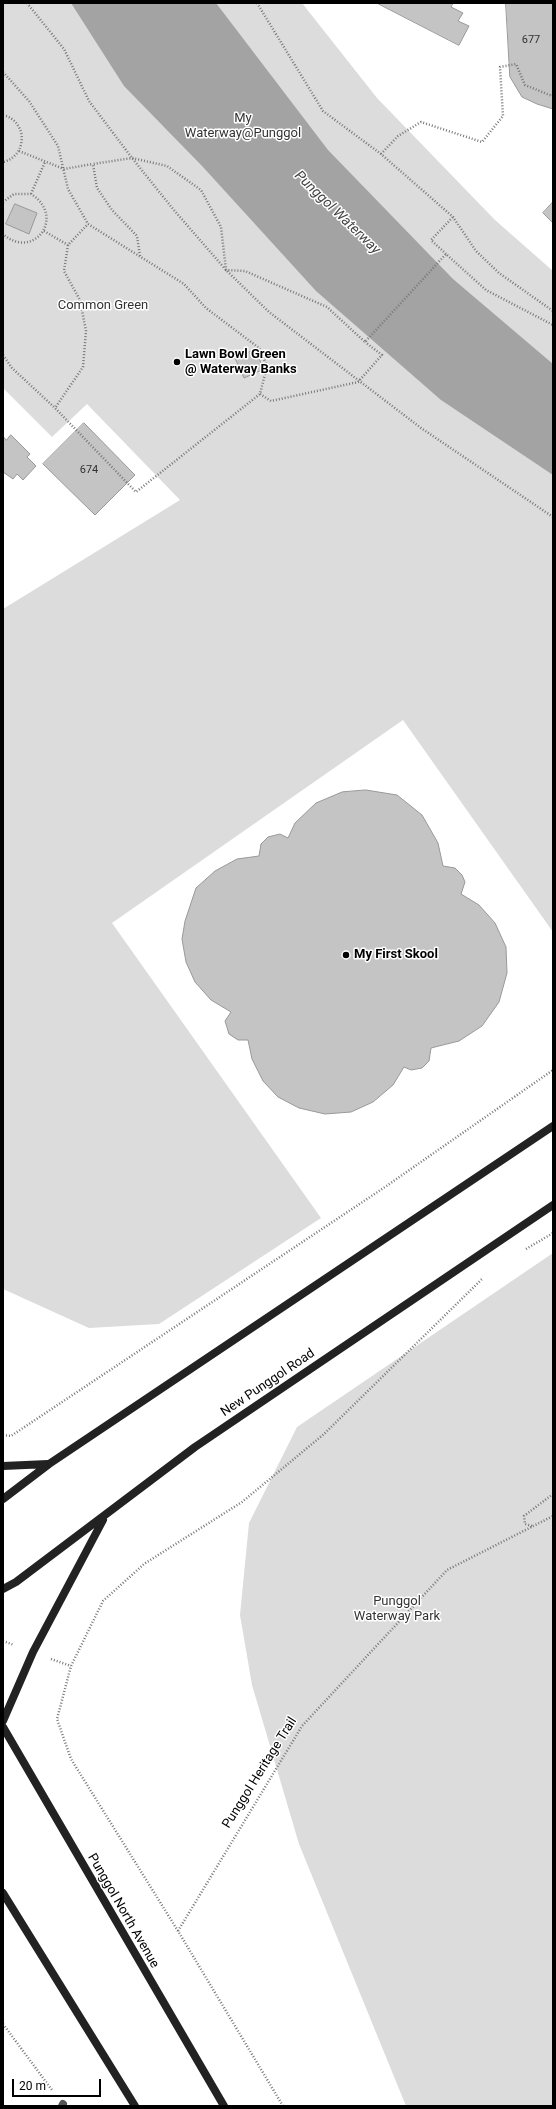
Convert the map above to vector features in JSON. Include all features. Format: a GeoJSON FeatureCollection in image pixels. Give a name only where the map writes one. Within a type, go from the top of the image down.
{"type":"FeatureCollection","features":[{"type":"Feature","properties":{"kind":"main road"},"geometry":{"type":"LineString","coordinates":[[3,1499],[48,1464],[553,1126]]}},
{"type":"Feature","properties":{"kind":"main road","name":"New Punggol Road"},"geometry":{"type":"LineString","coordinates":[[3,1588],[16,1582],[195,1447],[553,1205]]}},
{"type":"Feature","properties":{"kind":"main road"},"geometry":{"type":"LineString","coordinates":[[3,1466],[48,1464]]}},
{"type":"Feature","properties":{"kind":"main road"},"geometry":{"type":"LineString","coordinates":[[3,1721],[33,1652],[104,1517]]}},
{"type":"Feature","properties":{"kind":"main road","name":"Punggol North Avenue"},"geometry":{"type":"LineString","coordinates":[[3,1727],[224,2106]]}},
{"type":"Feature","properties":{"kind":"main road"},"geometry":{"type":"LineString","coordinates":[[3,1893],[135,2106]]}},
{"type":"Feature","properties":{"kind":"path"},"geometry":{"type":"LineString","coordinates":[[27,3],[64,49],[89,101],[132,158],[173,209],[226,270],[268,312],[358,382],[421,428],[553,517]]}},
{"type":"Feature","properties":{"kind":"path"},"geometry":{"type":"LineString","coordinates":[[257,3],[323,111],[381,154],[453,217],[476,251],[499,273],[553,311]]}},
{"type":"Feature","properties":{"kind":"path"},"geometry":{"type":"LineString","coordinates":[[381,154],[398,136],[422,122],[482,142],[503,116],[500,67],[516,64],[525,86],[552,96],[553,94]]}},
{"type":"Feature","properties":{"kind":"path"},"geometry":{"type":"LineString","coordinates":[[3,72],[29,101],[58,146],[68,189],[88,224],[184,284],[206,308],[259,348],[267,366],[260,394],[136,492],[55,408],[12,368],[3,355]]}},
{"type":"Feature","properties":{"kind":"path"},"geometry":{"type":"LineString","coordinates":[[3,115],[14,120],[19,127],[22,143],[14,158],[3,162]]}},
{"type":"Feature","properties":{"kind":"path"},"geometry":{"type":"LineString","coordinates":[[19,151],[64,169],[132,158],[167,166],[201,190],[221,227],[226,270]]}},
{"type":"Feature","properties":{"kind":"path"},"geometry":{"type":"LineString","coordinates":[[31,194],[45,162]]}},
{"type":"Feature","properties":{"kind":"path"},"geometry":{"type":"LineString","coordinates":[[93,164],[97,188],[112,210],[137,236],[140,257]]}},
{"type":"Feature","properties":{"kind":"path"},"geometry":{"type":"LineString","coordinates":[[3,202],[14,194],[31,194],[44,206],[47,218],[44,231],[32,241],[25,243],[17,242],[3,234]]}},
{"type":"Feature","properties":{"kind":"path"},"geometry":{"type":"LineString","coordinates":[[453,217],[431,240],[486,290],[553,325]]}},
{"type":"Feature","properties":{"kind":"path"},"geometry":{"type":"LineString","coordinates":[[55,408],[83,367],[86,331],[80,300],[64,271],[68,245],[88,224]]}},
{"type":"Feature","properties":{"kind":"path"},"geometry":{"type":"LineString","coordinates":[[44,231],[68,245]]}},
{"type":"Feature","properties":{"kind":"path"},"geometry":{"type":"LineString","coordinates":[[365,342],[446,254]]}},
{"type":"Feature","properties":{"kind":"path"},"geometry":{"type":"LineString","coordinates":[[226,270],[245,271],[327,307],[365,342],[382,355],[358,382],[271,401],[260,394]]}},
{"type":"Feature","properties":{"kind":"path"},"geometry":{"type":"LineString","coordinates":[[3,1435],[11,1436],[24,1428],[384,1186],[553,1070]]}},
{"type":"Feature","properties":{"kind":"path"},"geometry":{"type":"LineString","coordinates":[[522,1252],[553,1233]]}},
{"type":"Feature","properties":{"kind":"path"},"geometry":{"type":"LineString","coordinates":[[283,2106],[178,1931],[72,1759],[57,1719],[71,1666],[103,1601],[144,1564],[242,1502],[324,1434],[485,1276]]}},
{"type":"Feature","properties":{"kind":"path"},"geometry":{"type":"LineString","coordinates":[[532,1526],[525,1524],[524,1516],[553,1494]]}},
{"type":"Feature","properties":{"kind":"path","name":"Punggol Heritage Trail"},"geometry":{"type":"LineString","coordinates":[[178,1931],[302,1726],[447,1570],[553,1516]]}},
{"type":"Feature","properties":{"kind":"path"},"geometry":{"type":"LineString","coordinates":[[3,2024],[63,2105]]}},
{"type":"Feature","properties":{"kind":"green space"},"geometry":{"type":"Polygon","coordinates":[[[3,3],[302,3],[377,98],[495,220],[553,271],[553,932],[403,720],[112,923],[321,1218],[159,1324],[89,1328],[3,1289],[3,609],[180,500],[87,404],[52,437],[3,388],[3,3]]]}},
{"type":"Feature","properties":{"kind":"green space","name":"Punggol Waterway Park"},"geometry":{"type":"Polygon","coordinates":[[[553,1253],[553,2106],[406,2106],[299,1844],[252,1685],[240,1615],[249,1523],[297,1427],[553,1253]]]}},
{"type":"Feature","properties":{"kind":"water","name":"Punggol Waterway"},"geometry":{"type":"Polygon","coordinates":[[[71,3],[216,3],[328,150],[453,279],[553,364],[553,475],[441,400],[316,291],[203,167],[124,86],[71,3]]]}},
{"type":"Feature","properties":{"kind":"building"},"geometry":{"type":"Polygon","coordinates":[[[377,3],[453,3],[451,7],[463,13],[458,21],[469,26],[459,45],[377,3]]]}},
{"type":"Feature","properties":{"kind":"building"},"geometry":{"type":"Polygon","coordinates":[[[506,3],[553,3],[553,109],[522,97],[510,77],[506,3]]]}},
{"type":"Feature","properties":{"kind":"building"},"geometry":{"type":"Polygon","coordinates":[[[553,202],[553,223],[543,213],[553,202]]]}},
{"type":"Feature","properties":{"kind":"building"},"geometry":{"type":"Polygon","coordinates":[[[15,204],[37,213],[29,234],[6,224],[15,204]]]}},
{"type":"Feature","properties":{"kind":"building"},"geometry":{"type":"Polygon","coordinates":[[[255,350],[264,369],[244,378],[235,358],[255,350]]]}},
{"type":"Feature","properties":{"kind":"building"},"geometry":{"type":"Polygon","coordinates":[[[84,423],[135,475],[95,515],[43,464],[84,423]]]}},
{"type":"Feature","properties":{"kind":"building"},"geometry":{"type":"Polygon","coordinates":[[[11,435],[30,454],[27,457],[36,466],[23,480],[17,474],[13,479],[3,472],[3,436],[6,440],[11,435]]]}},
{"type":"Feature","properties":{"kind":"building","name":"My First Skool"},"geometry":{"type":"Polygon","coordinates":[[[366,790],[397,795],[422,815],[438,843],[443,866],[455,868],[462,875],[465,882],[461,894],[479,905],[495,923],[506,947],[507,973],[499,1002],[482,1026],[459,1041],[431,1048],[429,1061],[422,1068],[411,1070],[404,1067],[393,1085],[373,1102],[351,1112],[325,1114],[299,1108],[278,1097],[263,1081],[252,1059],[248,1040],[238,1040],[229,1034],[225,1021],[231,1012],[211,1000],[195,982],[186,962],[182,939],[185,921],[196,888],[215,871],[237,859],[259,856],[261,844],[268,837],[280,834],[288,838],[295,823],[316,803],[342,792],[366,790]]]}},
{"type":"Feature","properties":{"kind":"place","name":"Lawn Bowl Green @ Waterway Banks"},"geometry":{"type":"Point","coordinates":[177,362]}},
{"type":"Feature","properties":{"kind":"place","name":"My First Skool"},"geometry":{"type":"Point","coordinates":[346,955]}},
{"type":"Feature","properties":{"kind":"park label","name":"My Waterway@Punggol"},"geometry":{"type":"Point","coordinates":[243,126]}},
{"type":"Feature","properties":{"kind":"park label","name":"Common Green"},"geometry":{"type":"Point","coordinates":[103,306]}}]}
